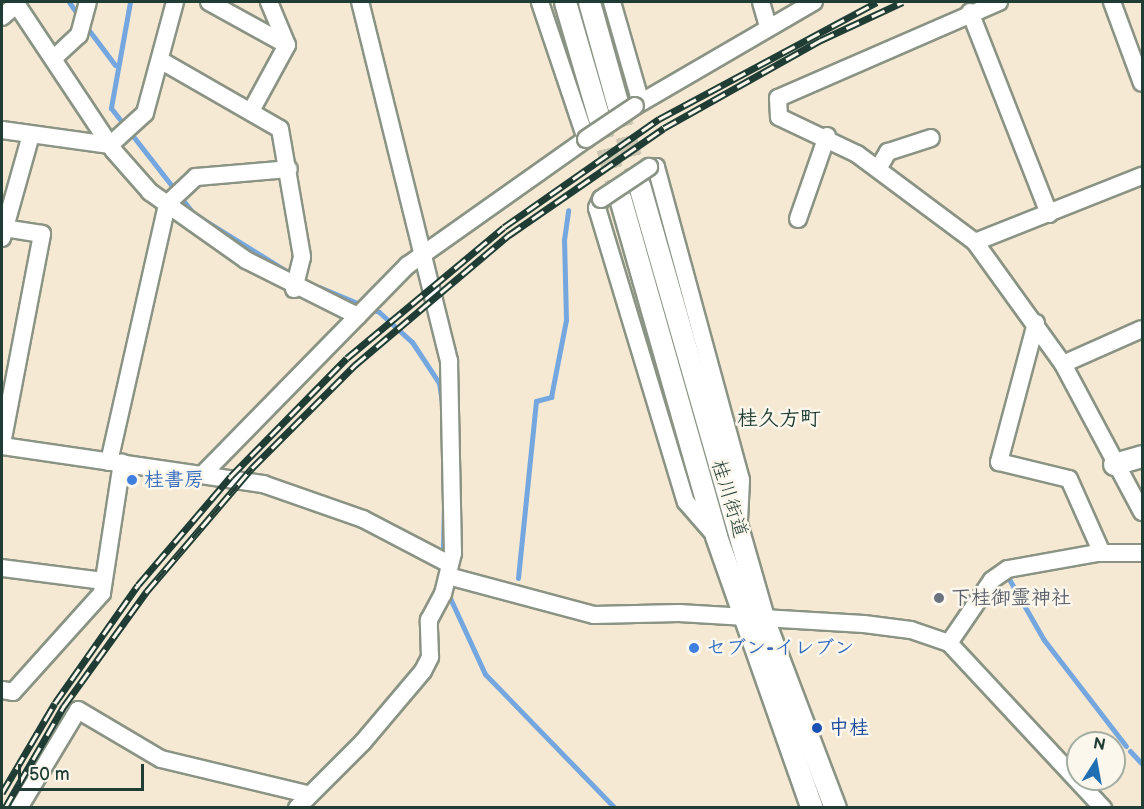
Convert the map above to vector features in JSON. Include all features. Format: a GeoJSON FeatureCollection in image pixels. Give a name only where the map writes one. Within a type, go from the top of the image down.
{"type":"FeatureCollection","features":[{"type":"Feature","properties":{"kind":"street"},"geometry":{"type":"LineString","coordinates":[[54,57],[79,35],[88,2]]}},
{"type":"Feature","properties":{"kind":"street"},"geometry":{"type":"LineString","coordinates":[[2,130],[110,145],[145,113],[175,2]]}},
{"type":"Feature","properties":{"kind":"street"},"geometry":{"type":"LineString","coordinates":[[209,2],[287,45]]}},
{"type":"Feature","properties":{"kind":"street"},"geometry":{"type":"LineString","coordinates":[[269,2],[287,45]]}},
{"type":"Feature","properties":{"kind":"street"},"geometry":{"type":"LineString","coordinates":[[19,807],[78,710],[161,759],[302,801],[363,742],[423,671],[430,657],[429,620],[449,570],[453,405],[435,295],[422,257],[360,2]]}},
{"type":"Feature","properties":{"kind":"street"},"geometry":{"type":"LineString","coordinates":[[540,2],[585,140]]}},
{"type":"Feature","properties":{"kind":"street"},"geometry":{"type":"LineString","coordinates":[[565,2],[598,118]]}},
{"type":"Feature","properties":{"kind":"street"},"geometry":{"type":"LineString","coordinates":[[589,2],[626,106]]}},
{"type":"Feature","properties":{"kind":"street"},"geometry":{"type":"LineString","coordinates":[[204,473],[364,309],[422,257],[585,140],[639,96],[612,2]]}},
{"type":"Feature","properties":{"kind":"street"},"geometry":{"type":"LineString","coordinates":[[761,2],[768,26]]}},
{"type":"Feature","properties":{"kind":"street"},"geometry":{"type":"LineString","coordinates":[[626,106],[814,2]]}},
{"type":"Feature","properties":{"kind":"street"},"geometry":{"type":"LineString","coordinates":[[999,2],[970,12],[778,98],[778,117],[827,136],[878,169],[975,242],[1036,323],[1063,364],[1114,464],[1143,512]]}},
{"type":"Feature","properties":{"kind":"street"},"geometry":{"type":"LineString","coordinates":[[1112,2],[1143,83]]}},
{"type":"Feature","properties":{"kind":"street"},"geometry":{"type":"LineString","coordinates":[[2,17],[16,3],[54,57],[110,145],[173,197],[296,281],[364,309]]}},
{"type":"Feature","properties":{"kind":"street"},"geometry":{"type":"LineString","coordinates":[[970,12],[1049,214]]}},
{"type":"Feature","properties":{"kind":"street"},"geometry":{"type":"LineString","coordinates":[[251,111],[287,45]]}},
{"type":"Feature","properties":{"kind":"street"},"geometry":{"type":"LineString","coordinates":[[160,60],[280,129],[289,169],[302,257],[296,281]]}},
{"type":"Feature","properties":{"kind":"street"},"geometry":{"type":"LineString","coordinates":[[31,135],[4,233],[42,234],[2,445],[115,463],[204,473],[305,496],[449,570],[530,594],[579,613],[864,624],[911,630],[949,643],[1103,807]]}},
{"type":"Feature","properties":{"kind":"street"},"geometry":{"type":"LineString","coordinates":[[798,219],[827,136]]}},
{"type":"Feature","properties":{"kind":"street"},"geometry":{"type":"LineString","coordinates":[[878,169],[888,152],[930,138]]}},
{"type":"Feature","properties":{"kind":"street"},"geometry":{"type":"LineString","coordinates":[[610,198],[649,167],[656,167],[741,480],[738,526]]}},
{"type":"Feature","properties":{"kind":"street"},"geometry":{"type":"LineString","coordinates":[[2,690],[13,692],[102,593],[115,463],[173,197],[195,177],[289,169]]}},
{"type":"Feature","properties":{"kind":"street"},"geometry":{"type":"LineString","coordinates":[[975,242],[1143,176]]}},
{"type":"Feature","properties":{"kind":"street","name":"桂川街道"},"geometry":{"type":"LineString","coordinates":[[639,185],[764,621],[835,807]]}},
{"type":"Feature","properties":{"kind":"street","name":"桂川街道"},"geometry":{"type":"LineString","coordinates":[[610,198],[743,620],[812,807]]}},
{"type":"Feature","properties":{"kind":"street"},"geometry":{"type":"LineString","coordinates":[[1036,323],[999,462],[1069,479],[1102,553]]}},
{"type":"Feature","properties":{"kind":"street"},"geometry":{"type":"LineString","coordinates":[[1063,364],[1143,329]]}},
{"type":"Feature","properties":{"kind":"street"},"geometry":{"type":"LineString","coordinates":[[1114,464],[1143,456]]}},
{"type":"Feature","properties":{"kind":"street"},"geometry":{"type":"LineString","coordinates":[[949,643],[992,580],[1008,569],[1102,553],[1143,553]]}},
{"type":"Feature","properties":{"kind":"street"},"geometry":{"type":"LineString","coordinates":[[2,568],[103,582]]}},
{"type":"Feature","properties":{"kind":"waterway"},"geometry":{"type":"LineString","coordinates":[[69,2],[80,18]]}},
{"type":"Feature","properties":{"kind":"waterway"},"geometry":{"type":"LineString","coordinates":[[130,2],[111,108],[193,213],[286,271]]}},
{"type":"Feature","properties":{"kind":"waterway"},"geometry":{"type":"LineString","coordinates":[[85,25],[115,65]]}},
{"type":"Feature","properties":{"kind":"waterway"},"geometry":{"type":"LineString","coordinates":[[518,578],[536,401],[551,397],[566,320],[564,240],[568,210]]}},
{"type":"Feature","properties":{"kind":"waterway"},"geometry":{"type":"LineString","coordinates":[[319,287],[379,312],[412,342],[439,383],[442,403]]}},
{"type":"Feature","properties":{"kind":"waterway"},"geometry":{"type":"LineString","coordinates":[[443,547],[444,503]]}},
{"type":"Feature","properties":{"kind":"waterway"},"geometry":{"type":"LineString","coordinates":[[1009,579],[1044,640],[1114,731]]}},
{"type":"Feature","properties":{"kind":"waterway"},"geometry":{"type":"LineString","coordinates":[[450,598],[485,674],[615,808]]}},
{"type":"Feature","properties":{"kind":"waterway"},"geometry":{"type":"LineString","coordinates":[[1130,751],[1142,764]]}},
{"type":"Feature","properties":{"kind":"tunnel"},"geometry":{"type":"LineString","coordinates":[[618,106],[639,185]]}},
{"type":"Feature","properties":{"kind":"tunnel"},"geometry":{"type":"LineString","coordinates":[[599,118],[620,198]]}},
{"type":"Feature","properties":{"kind":"railway"},"geometry":{"type":"LineString","coordinates":[[2,793],[55,703],[138,585],[231,476],[347,358],[504,227],[659,119],[877,2]]}},
{"type":"Feature","properties":{"kind":"railway"},"geometry":{"type":"LineString","coordinates":[[5,808],[64,706],[147,591],[252,468],[355,365],[509,235],[664,128],[821,40],[903,2]]}},
{"type":"Feature","properties":{"kind":"place","name":"桂書房"},"geometry":{"type":"Point","coordinates":[132,480]}},
{"type":"Feature","properties":{"kind":"place","name":"下桂御霊神社"},"geometry":{"type":"Point","coordinates":[939,598]}},
{"type":"Feature","properties":{"kind":"place","name":"セブン-イレブン"},"geometry":{"type":"Point","coordinates":[694,648]}},
{"type":"Feature","properties":{"kind":"place","name":"中桂"},"geometry":{"type":"Point","coordinates":[817,728]}},
{"type":"Feature","properties":{"kind":"district","name":"桂久方町"},"geometry":{"type":"Point","coordinates":[779,419]}}]}
